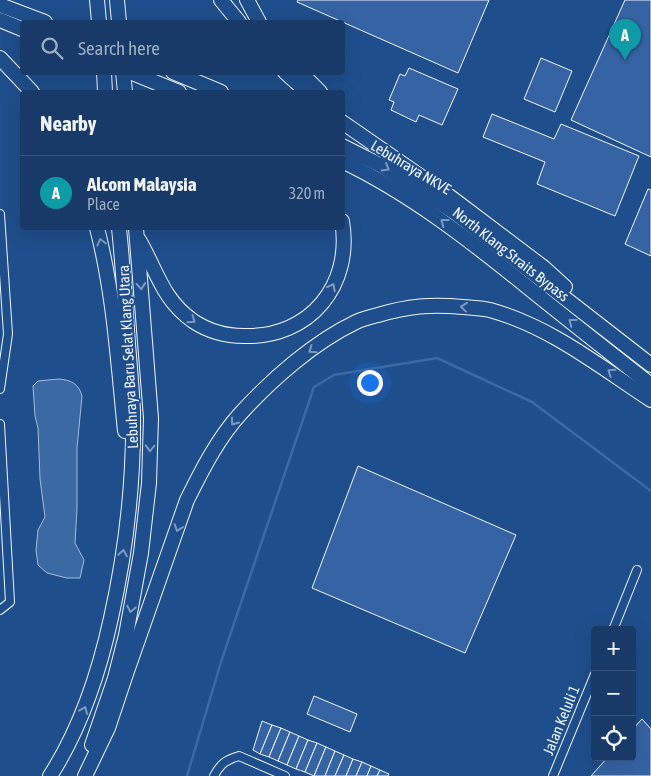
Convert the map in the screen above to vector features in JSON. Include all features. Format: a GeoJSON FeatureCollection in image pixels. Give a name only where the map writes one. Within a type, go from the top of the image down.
{"type":"FeatureCollection","features":[{"type":"Feature","properties":{"kind":"highway"},"geometry":{"type":"LineString","coordinates":[[97,0],[99,20]]}},
{"type":"Feature","properties":{"kind":"highway"},"geometry":{"type":"LineString","coordinates":[[117,0],[119,20]]}},
{"type":"Feature","properties":{"kind":"highway"},"geometry":{"type":"LineString","coordinates":[[222,0],[238,20]]}},
{"type":"Feature","properties":{"kind":"highway"},"geometry":{"type":"LineString","coordinates":[[247,0],[258,20]]}},
{"type":"Feature","properties":{"kind":"highway"},"geometry":{"type":"LineString","coordinates":[[0,5],[40,20]]}},
{"type":"Feature","properties":{"kind":"highway"},"geometry":{"type":"LineString","coordinates":[[0,20],[20,28]]}},
{"type":"Feature","properties":{"kind":"highway"},"geometry":{"type":"LineString","coordinates":[[0,58],[30,90]]}},
{"type":"Feature","properties":{"kind":"highway"},"geometry":{"type":"LineString","coordinates":[[104,75],[105,90]]}},
{"type":"Feature","properties":{"kind":"highway"},"geometry":{"type":"LineString","coordinates":[[123,75],[125,90]]}},
{"type":"Feature","properties":{"kind":"highway"},"geometry":{"type":"LineString","coordinates":[[137,75],[174,90]]}},
{"type":"Feature","properties":{"kind":"highway"},"geometry":{"type":"LineString","coordinates":[[180,75],[216,90]]}},
{"type":"Feature","properties":{"kind":"highway"},"geometry":{"type":"LineString","coordinates":[[288,75],[305,90]]}},
{"type":"Feature","properties":{"kind":"highway"},"geometry":{"type":"LineString","coordinates":[[303,75],[318,90]]}},
{"type":"Feature","properties":{"kind":"highway"},"geometry":{"type":"LineString","coordinates":[[345,114],[417,174]]}},
{"type":"Feature","properties":{"kind":"highway"},"geometry":{"type":"LineString","coordinates":[[345,124],[449,196],[543,267],[630,347]]}},
{"type":"Feature","properties":{"kind":"highway","name":"Lebuhraya NKVE"},"geometry":{"type":"LineString","coordinates":[[345,148],[382,166],[454,212],[651,365]]}},
{"type":"Feature","properties":{"kind":"highway","name":"North Klang Straits Bypass"},"geometry":{"type":"LineString","coordinates":[[345,163],[381,182],[435,216],[651,385]]}},
{"type":"Feature","properties":{"kind":"highway"},"geometry":{"type":"LineString","coordinates":[[98,230],[114,323],[131,482]]}},
{"type":"Feature","properties":{"kind":"highway","name":"Lebuhraya Baru Selat Klang Utara"},"geometry":{"type":"LineString","coordinates":[[50,776],[64,755],[86,705],[105,647],[118,587],[126,535],[131,482],[133,412],[119,230]]}},
{"type":"Feature","properties":{"kind":"highway"},"geometry":{"type":"LineString","coordinates":[[137,232],[152,262],[161,286],[177,307],[207,329],[222,334],[250,336],[278,332],[298,324],[316,310],[325,299],[339,274],[345,241],[343,230]]}},
{"type":"Feature","properties":{"kind":"highway","name":"Lebuhraya Baru Selat Klang Utara"},"geometry":{"type":"LineString","coordinates":[[80,776],[115,678],[126,635],[142,554],[149,483],[151,418],[137,232]]}},
{"type":"Feature","properties":{"kind":"highway"},"geometry":{"type":"LineString","coordinates":[[85,776],[108,728],[187,500],[196,482],[217,446],[240,414],[267,386],[304,355],[357,322],[403,308],[440,305],[489,310],[540,328],[583,353],[651,400]]}},
{"type":"Feature","properties":{"kind":"street"},"geometry":{"type":"LineString","coordinates":[[0,214],[4,311],[8,334],[0,388]]}},
{"type":"Feature","properties":{"kind":"street"},"geometry":{"type":"LineString","coordinates":[[0,424],[10,602],[0,610]]}},
{"type":"Feature","properties":{"kind":"street"},"geometry":{"type":"LineString","coordinates":[[615,626],[637,570]]}},
{"type":"Feature","properties":{"kind":"street","name":"Jalan Keluli 1"},"geometry":{"type":"LineString","coordinates":[[553,776],[591,684]]}},
{"type":"Feature","properties":{"kind":"street"},"geometry":{"type":"LineString","coordinates":[[214,776],[226,760],[239,756],[285,776]]}},
{"type":"Feature","properties":{"kind":"water"},"geometry":{"type":"Polygon","coordinates":[[[59,379],[74,383],[79,388],[82,396],[77,448],[75,543],[84,560],[80,578],[67,578],[47,573],[38,565],[36,550],[38,530],[45,517],[40,479],[38,428],[35,416],[33,386],[38,381],[59,379]]]}},
{"type":"Feature","properties":{"kind":"building"},"geometry":{"type":"Polygon","coordinates":[[[298,0],[489,0],[458,73],[345,23],[345,20],[338,20],[297,2],[298,0]]]}},
{"type":"Feature","properties":{"kind":"building"},"geometry":{"type":"Polygon","coordinates":[[[625,0],[651,0],[651,157],[571,120],[625,0]]]}},
{"type":"Feature","properties":{"kind":"building"},"geometry":{"type":"Polygon","coordinates":[[[541,58],[572,71],[555,112],[524,99],[541,58]]]}},
{"type":"Feature","properties":{"kind":"building"},"geometry":{"type":"Polygon","coordinates":[[[409,68],[458,89],[442,125],[419,115],[416,122],[391,110],[394,102],[389,100],[400,74],[405,76],[409,68]]]}},
{"type":"Feature","properties":{"kind":"building"},"geometry":{"type":"Polygon","coordinates":[[[492,114],[554,139],[561,124],[639,156],[615,216],[537,184],[545,162],[483,137],[492,114]]]}},
{"type":"Feature","properties":{"kind":"building"},"geometry":{"type":"Polygon","coordinates":[[[648,189],[651,190],[651,256],[625,244],[648,189]]]}},
{"type":"Feature","properties":{"kind":"building"},"geometry":{"type":"Polygon","coordinates":[[[358,466],[516,535],[465,653],[312,588],[358,466]]]}},
{"type":"Feature","properties":{"kind":"building"},"geometry":{"type":"Polygon","coordinates":[[[314,696],[357,714],[350,732],[307,714],[314,696]]]}},
{"type":"Feature","properties":{"kind":"building"},"geometry":{"type":"Polygon","coordinates":[[[642,719],[651,729],[651,776],[591,776],[604,761],[636,761],[636,726],[642,719]]]}},
{"type":"Feature","properties":{"kind":"building"},"geometry":{"type":"Polygon","coordinates":[[[262,721],[272,725],[260,754],[253,750],[262,721]]]}},
{"type":"Feature","properties":{"kind":"building"},"geometry":{"type":"Polygon","coordinates":[[[272,725],[281,728],[269,757],[260,754],[272,725]]]}},
{"type":"Feature","properties":{"kind":"building"},"geometry":{"type":"Polygon","coordinates":[[[281,728],[290,732],[278,761],[269,757],[281,728]]]}},
{"type":"Feature","properties":{"kind":"building"},"geometry":{"type":"Polygon","coordinates":[[[290,732],[299,736],[287,765],[278,761],[290,732]]]}},
{"type":"Feature","properties":{"kind":"building"},"geometry":{"type":"Polygon","coordinates":[[[299,736],[308,740],[296,769],[287,765],[299,736]]]}},
{"type":"Feature","properties":{"kind":"building"},"geometry":{"type":"Polygon","coordinates":[[[308,740],[317,743],[305,772],[296,769],[308,740]]]}},
{"type":"Feature","properties":{"kind":"building"},"geometry":{"type":"Polygon","coordinates":[[[317,743],[326,747],[314,776],[305,772],[317,743]]]}},
{"type":"Feature","properties":{"kind":"building"},"geometry":{"type":"Polygon","coordinates":[[[326,747],[335,751],[325,776],[314,776],[326,747]]]}},
{"type":"Feature","properties":{"kind":"building"},"geometry":{"type":"Polygon","coordinates":[[[335,751],[344,755],[335,776],[325,776],[335,751]]]}},
{"type":"Feature","properties":{"kind":"building"},"geometry":{"type":"Polygon","coordinates":[[[344,755],[353,759],[346,776],[335,776],[344,755]]]}},
{"type":"Feature","properties":{"kind":"building"},"geometry":{"type":"Polygon","coordinates":[[[353,759],[362,762],[356,776],[346,776],[353,759]]]}},
{"type":"Feature","properties":{"kind":"building"},"geometry":{"type":"Polygon","coordinates":[[[362,762],[371,766],[367,776],[356,776],[362,762]]]}},
{"type":"Feature","properties":{"kind":"building"},"geometry":{"type":"Polygon","coordinates":[[[371,766],[380,770],[377,776],[367,776],[371,766]]]}},
{"type":"Feature","properties":{"kind":"building"},"geometry":{"type":"Polygon","coordinates":[[[380,770],[389,774],[388,776],[377,776],[380,770]]]}},
{"type":"Feature","properties":{"kind":"waterway"},"geometry":{"type":"LineString","coordinates":[[187,776],[221,662],[314,387],[334,375],[437,358],[532,402],[651,491]]}},
{"type":"Feature","properties":{"kind":"place","name":"Alcom Malaysia"},"geometry":{"type":"Point","coordinates":[625,60]}}]}
